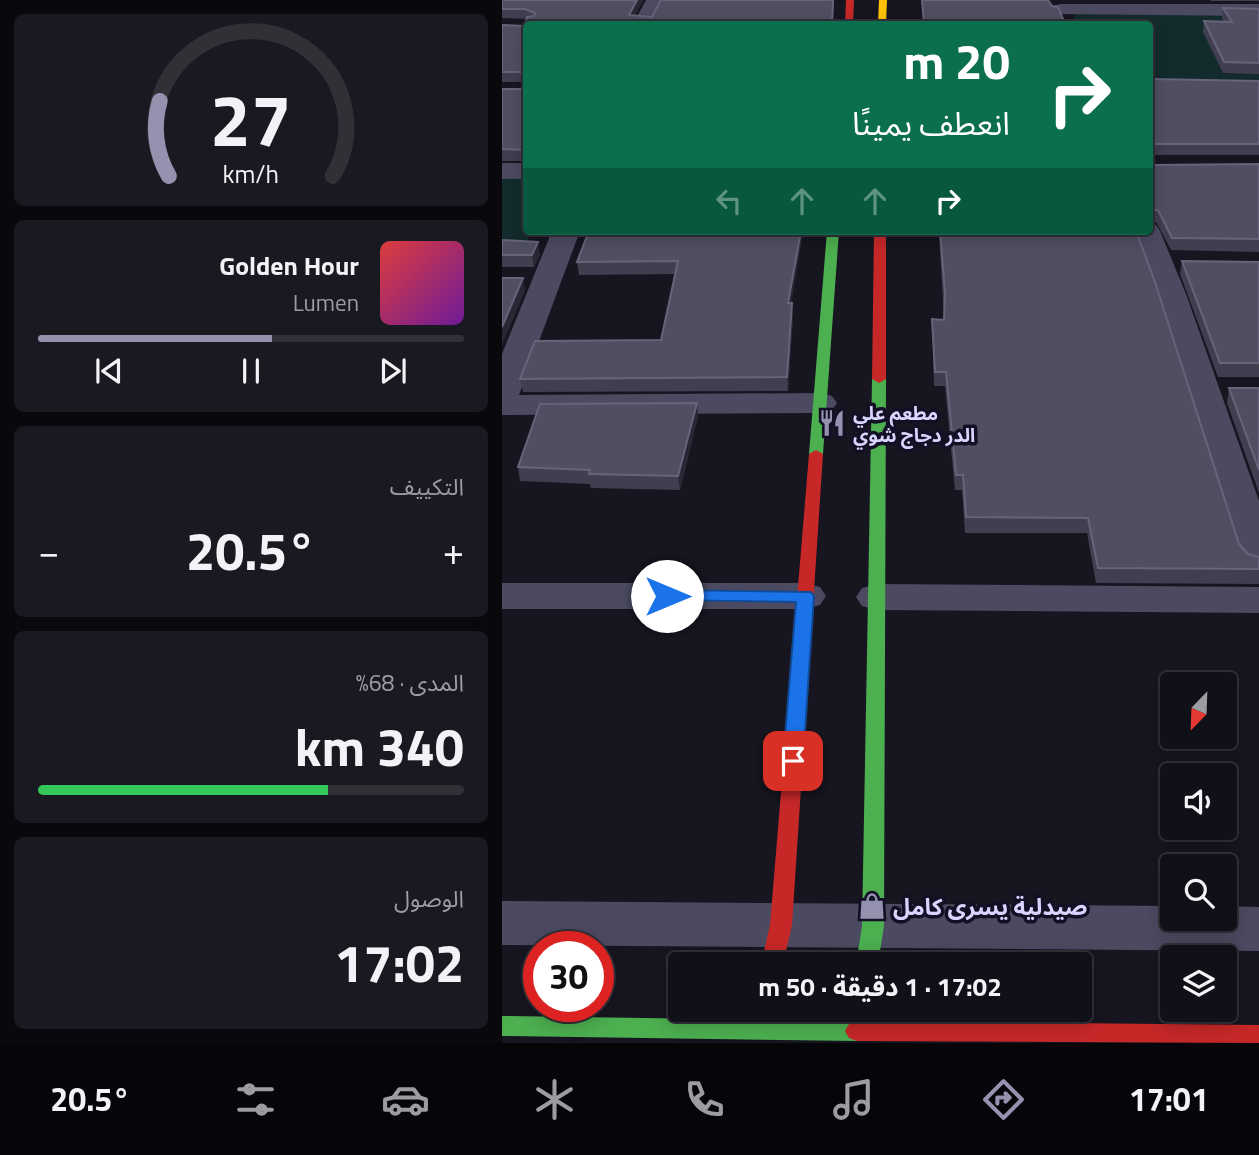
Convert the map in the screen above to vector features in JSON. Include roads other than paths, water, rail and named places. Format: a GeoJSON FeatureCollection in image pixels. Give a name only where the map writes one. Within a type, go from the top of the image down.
{"type":"FeatureCollection","features":[{"type":"Feature","properties":{"kind":"street"},"geometry":{"type":"LineString","coordinates":[[645,21],[656,0]]}},
{"type":"Feature","properties":{"kind":"street"},"geometry":{"type":"LineString","coordinates":[[848,21],[851,0]]}},
{"type":"Feature","properties":{"kind":"street"},"geometry":{"type":"LineString","coordinates":[[882,21],[883,0]]}},
{"type":"Feature","properties":{"kind":"street"},"geometry":{"type":"LineString","coordinates":[[1060,12],[1259,10]]}},
{"type":"Feature","properties":{"kind":"street"},"geometry":{"type":"LineString","coordinates":[[502,171],[523,171]]}},
{"type":"Feature","properties":{"kind":"street"},"geometry":{"type":"LineString","coordinates":[[502,395],[564,235]]}},
{"type":"Feature","properties":{"kind":"street"},"geometry":{"type":"LineString","coordinates":[[776,945],[833,235]]}},
{"type":"Feature","properties":{"kind":"street"},"geometry":{"type":"LineString","coordinates":[[870,945],[877,597],[880,235]]}},
{"type":"Feature","properties":{"kind":"street"},"geometry":{"type":"LineString","coordinates":[[1149,235],[1171,262],[1203,390],[1259,558]]}},
{"type":"Feature","properties":{"kind":"street"},"geometry":{"type":"LineString","coordinates":[[513,279],[547,279]]}},
{"type":"Feature","properties":{"kind":"street"},"geometry":{"type":"LineString","coordinates":[[1203,390],[1236,390]]}},
{"type":"Feature","properties":{"kind":"street"},"geometry":{"type":"LineString","coordinates":[[502,405],[820,403]]}},
{"type":"Feature","properties":{"kind":"street"},"geometry":{"type":"LineString","coordinates":[[502,596],[805,596]]}},
{"type":"Feature","properties":{"kind":"street"},"geometry":{"type":"LineString","coordinates":[[877,597],[1259,600]]}},
{"type":"Feature","properties":{"kind":"street"},"geometry":{"type":"LineString","coordinates":[[502,923],[776,945],[870,945],[1259,929]]}},
{"type":"Feature","properties":{"kind":"street"},"geometry":{"type":"LineString","coordinates":[[757,1030],[759,1022]]}},
{"type":"Feature","properties":{"kind":"street"},"geometry":{"type":"LineString","coordinates":[[857,1030],[858,1022]]}},
{"type":"Feature","properties":{"kind":"street"},"geometry":{"type":"LineString","coordinates":[[502,1026],[1259,1036]]}},
{"type":"Feature","properties":{"kind":"place","name":"مطعم علي الدر دجاج شوي"},"geometry":{"type":"Point","coordinates":[832,423]}},
{"type":"Feature","properties":{"kind":"place","name":"صيدلية يسرى كامل"},"geometry":{"type":"Point","coordinates":[872,906]}}]}
